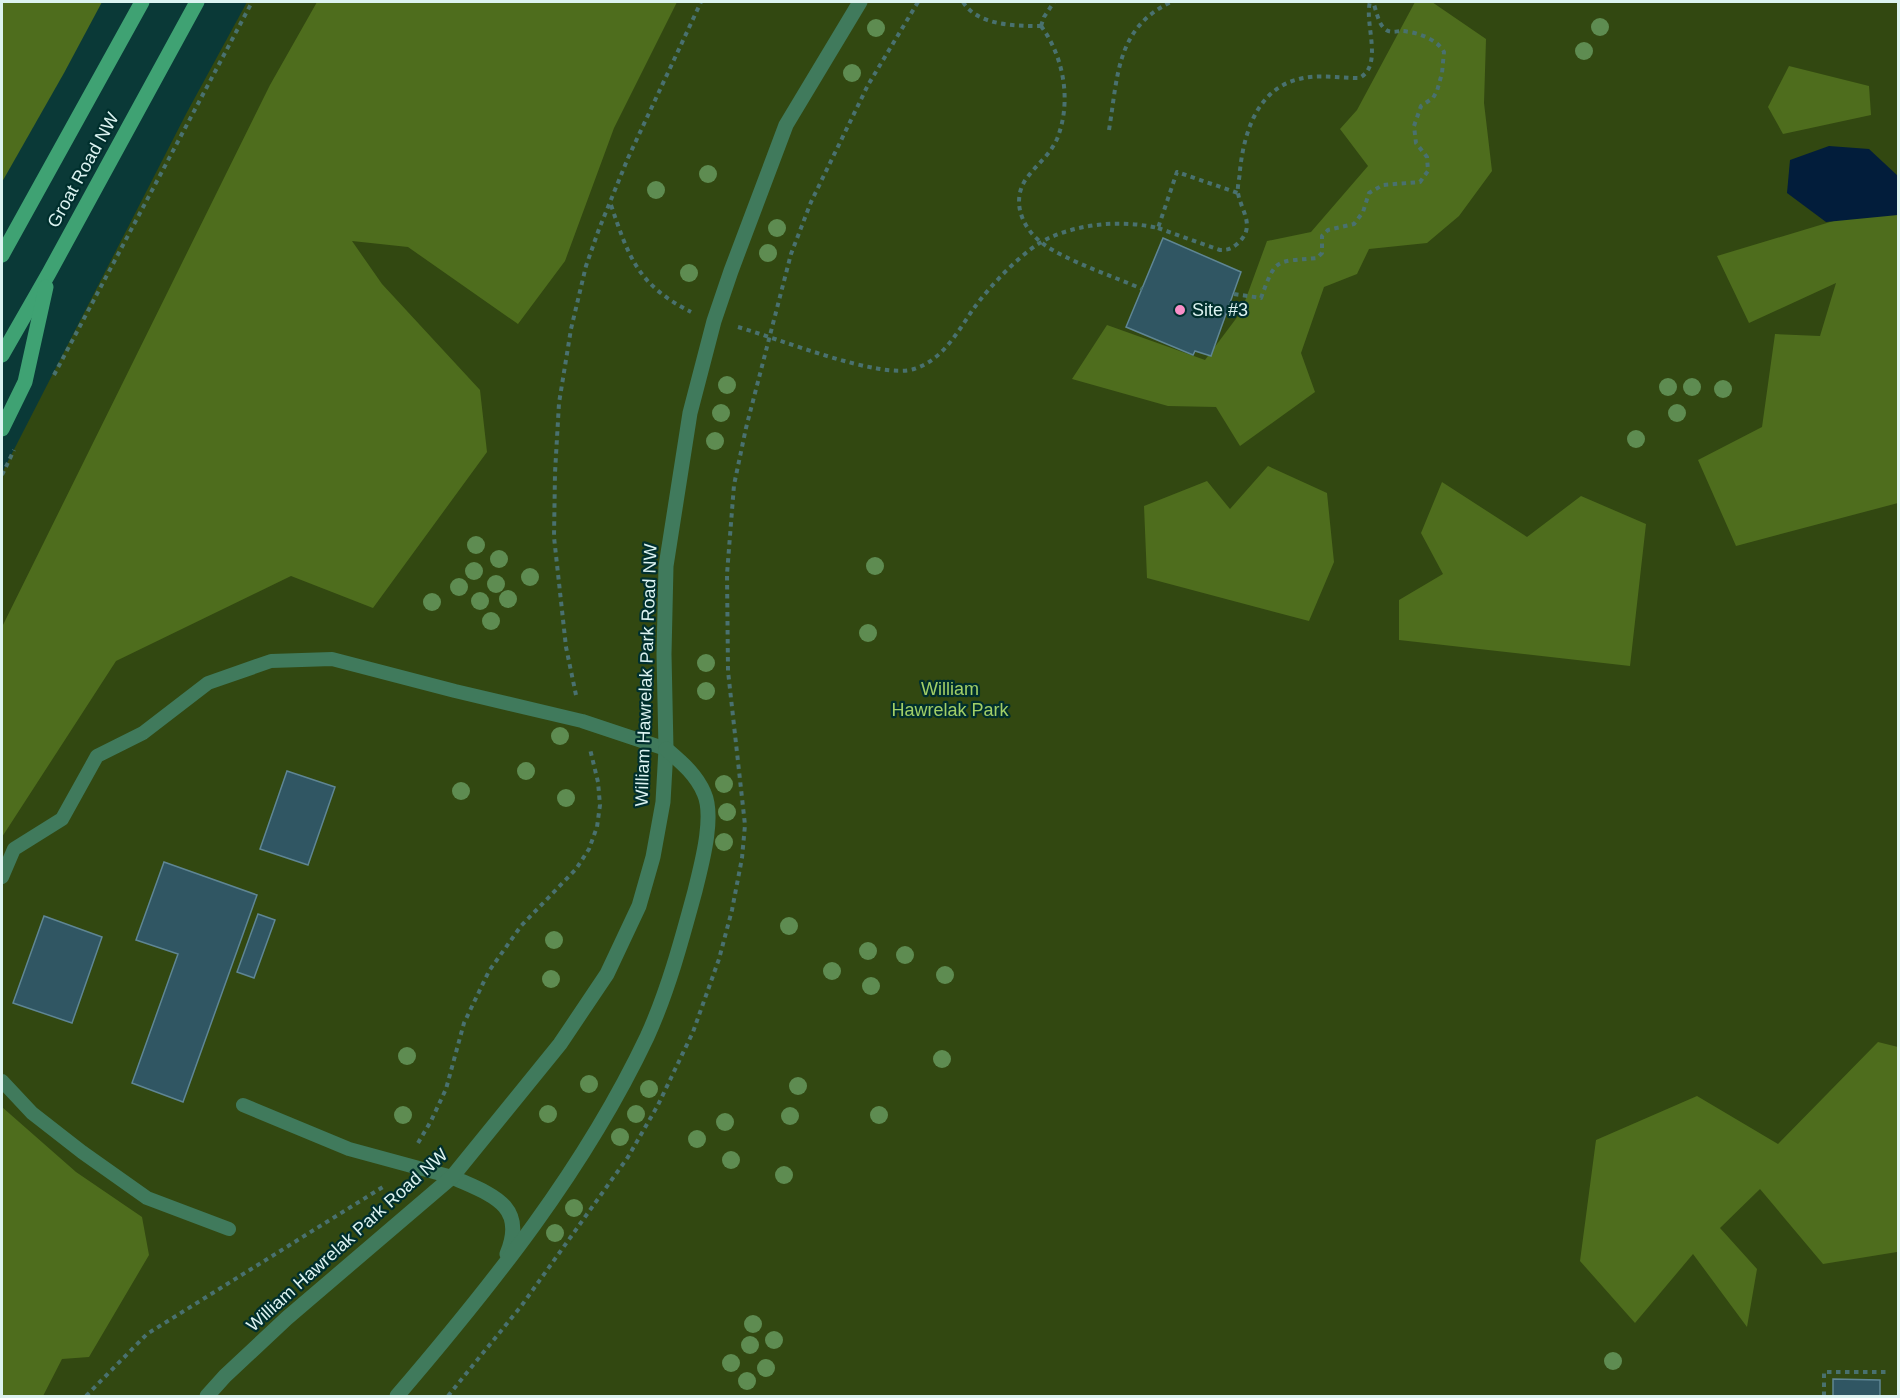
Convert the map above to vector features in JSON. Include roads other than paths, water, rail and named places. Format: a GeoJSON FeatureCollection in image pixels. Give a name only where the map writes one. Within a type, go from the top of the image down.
{"type":"FeatureCollection","features":[{"type":"Feature","properties":{"kind":"main road","name":"Groat Road NW"},"geometry":{"type":"LineString","coordinates":[[2,255],[142,2]]}},
{"type":"Feature","properties":{"kind":"main road","name":"Groat Road NW"},"geometry":{"type":"LineString","coordinates":[[2,355],[50,273],[197,2]]}},
{"type":"Feature","properties":{"kind":"main road"},"geometry":{"type":"LineString","coordinates":[[2,429],[25,381],[50,273]]}},
{"type":"Feature","properties":{"kind":"street","name":"William Hawrelak Park Road NW"},"geometry":{"type":"LineString","coordinates":[[207,1396],[287,1318],[452,1178],[560,1044],[607,975],[639,906],[653,857],[663,802],[666,749],[664,654],[666,567],[690,413],[711,332],[731,271],[786,125],[860,2]]}},
{"type":"Feature","properties":{"kind":"street"},"geometry":{"type":"LineString","coordinates":[[397,1396],[459,1323],[558,1192],[605,1118],[648,1035],[681,946],[704,855],[708,819],[705,795],[692,772],[666,749]]}},
{"type":"Feature","properties":{"kind":"street"},"geometry":{"type":"LineString","coordinates":[[452,1178],[496,1197],[508,1209],[512,1222],[511,1240],[503,1266]]}},
{"type":"Feature","properties":{"kind":"lane"},"geometry":{"type":"LineString","coordinates":[[2,878],[14,849],[62,819],[97,756],[143,733],[208,683],[271,661],[332,658],[455,692],[582,721],[666,749]]}},
{"type":"Feature","properties":{"kind":"lane"},"geometry":{"type":"LineString","coordinates":[[2,1081],[32,1113],[147,1198],[229,1229]]}},
{"type":"Feature","properties":{"kind":"lane"},"geometry":{"type":"LineString","coordinates":[[243,1105],[349,1149],[452,1178]]}},
{"type":"Feature","properties":{"kind":"water"},"geometry":{"type":"Polygon","coordinates":[[[1829,146],[1869,149],[1898,176],[1898,215],[1826,222],[1787,193],[1790,160],[1829,146]]]}},
{"type":"Feature","properties":{"kind":"place","name":"Site #3"},"geometry":{"type":"Point","coordinates":[1180,310]}},
{"type":"Feature","properties":{"kind":"park label","name":"William Hawrelak Park"},"geometry":{"type":"Point","coordinates":[950,699]}}]}
